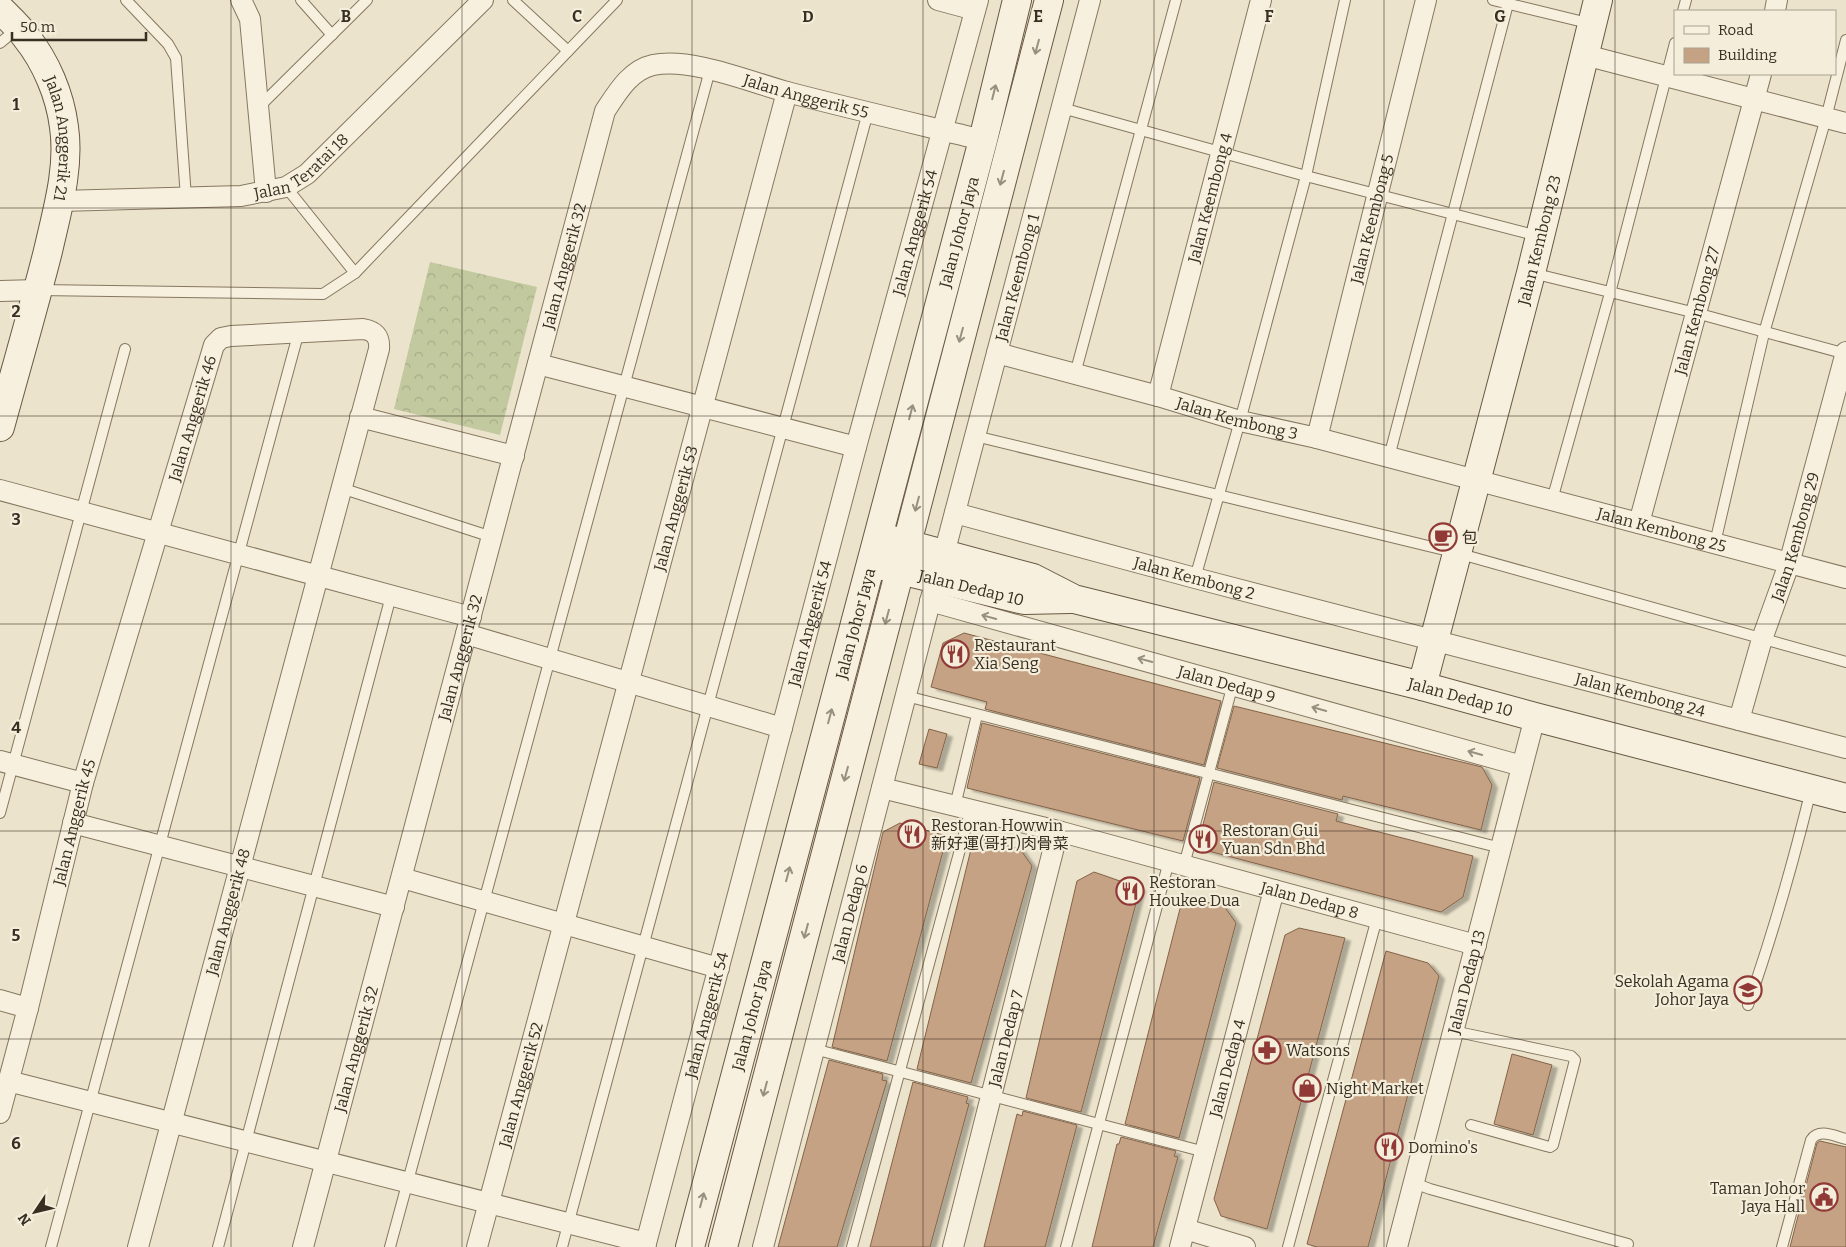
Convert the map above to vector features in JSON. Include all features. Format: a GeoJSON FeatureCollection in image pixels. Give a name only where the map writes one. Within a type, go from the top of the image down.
{"type":"FeatureCollection","features":[{"type":"Feature","properties":{"kind":"main road","name":"Jalan Johor Jaya"},"geometry":{"type":"LineString","coordinates":[[690,1247],[983,140],[1017,0]]}},
{"type":"Feature","properties":{"kind":"main road","name":"Jalan Johor Jaya"},"geometry":{"type":"LineString","coordinates":[[724,1247],[1049,0]]}},
{"type":"Feature","properties":{"kind":"main road","name":"Jalan Kembong 23"},"geometry":{"type":"LineString","coordinates":[[1422,686],[1531,273],[1596,12]]}},
{"type":"Feature","properties":{"kind":"main road","name":"Jalan Anggerik 21"},"geometry":{"type":"LineString","coordinates":[[0,427],[38,290],[60,201],[65,162],[64,128],[59,103],[48,73],[26,36],[6,27]]}},
{"type":"Feature","properties":{"kind":"main road","name":"Jalan Dedap 10"},"geometry":{"type":"LineString","coordinates":[[878,536],[906,544],[937,578]]}},
{"type":"Feature","properties":{"kind":"main road","name":"Jalan Dedap 10"},"geometry":{"type":"LineString","coordinates":[[871,563],[1024,600],[1074,599],[1422,686],[1846,798]]}},
{"type":"Feature","properties":{"kind":"street","name":"Jalan Teratai 18"},"geometry":{"type":"LineString","coordinates":[[60,201],[242,196],[286,187],[308,174],[483,0]]}},
{"type":"Feature","properties":{"kind":"street"},"geometry":{"type":"LineString","coordinates":[[938,0],[976,5]]}},
{"type":"Feature","properties":{"kind":"street","name":"Jalan Keembong 1"},"geometry":{"type":"LineString","coordinates":[[937,578],[1090,0]]}},
{"type":"Feature","properties":{"kind":"street","name":"Jalan Keembong 4"},"geometry":{"type":"LineString","coordinates":[[1158,396],[1261,0]]}},
{"type":"Feature","properties":{"kind":"street","name":"Jalan Keembong 5"},"geometry":{"type":"LineString","coordinates":[[1317,438],[1426,0]]}},
{"type":"Feature","properties":{"kind":"street"},"geometry":{"type":"LineString","coordinates":[[243,1],[250,19],[266,192]]}},
{"type":"Feature","properties":{"kind":"street","name":"Jalan Anggerik 54"},"geometry":{"type":"LineString","coordinates":[[646,1245],[856,447],[976,5]]}},
{"type":"Feature","properties":{"kind":"street"},"geometry":{"type":"LineString","coordinates":[[1585,55],[1846,123]]}},
{"type":"Feature","properties":{"kind":"street","name":"Jalan Anggerik 55"},"geometry":{"type":"LineString","coordinates":[[632,76],[652,65],[675,63],[710,70],[787,92],[983,140]]}},
{"type":"Feature","properties":{"kind":"street","name":"Jalan Kembong 27"},"geometry":{"type":"LineString","coordinates":[[1638,523],[1761,75]]}},
{"type":"Feature","properties":{"kind":"street","name":"Jalan Anggerik 32"},"geometry":{"type":"LineString","coordinates":[[304,1247],[605,111],[618,91],[632,76]]}},
{"type":"Feature","properties":{"kind":"street","name":"Jalan Anggerik 53"},"geometry":{"type":"LineString","coordinates":[[564,924],[787,92]]}},
{"type":"Feature","properties":{"kind":"street"},"geometry":{"type":"LineString","coordinates":[[0,291],[38,290]]}},
{"type":"Feature","properties":{"kind":"street","name":"Jalan Anggerik 46"},"geometry":{"type":"LineString","coordinates":[[158,534],[214,344],[221,338],[299,332],[370,330],[380,342],[375,360]]}},
{"type":"Feature","properties":{"kind":"street","name":"Jalan Kembong 3"},"geometry":{"type":"LineString","coordinates":[[997,353],[1158,396],[1240,421],[1317,438],[1477,480]]}},
{"type":"Feature","properties":{"kind":"street","name":"Jalan Kembong 29"},"geometry":{"type":"LineString","coordinates":[[1740,720],[1762,639],[1789,564],[1846,353]]}},
{"type":"Feature","properties":{"kind":"street","name":"Jalan Anggerik 48"},"geometry":{"type":"LineString","coordinates":[[138,1247],[375,360]]}},
{"type":"Feature","properties":{"kind":"street"},"geometry":{"type":"LineString","coordinates":[[538,364],[856,447]]}},
{"type":"Feature","properties":{"kind":"street"},"geometry":{"type":"LineString","coordinates":[[360,417],[514,456]]}},
{"type":"Feature","properties":{"kind":"street","name":"Jalan Kembong 25"},"geometry":{"type":"LineString","coordinates":[[1477,480],[1846,578]]}},
{"type":"Feature","properties":{"kind":"street"},"geometry":{"type":"LineString","coordinates":[[0,490],[391,596],[550,659],[782,728]]}},
{"type":"Feature","properties":{"kind":"street","name":"Jalan Kembong 2"},"geometry":{"type":"LineString","coordinates":[[955,513],[1434,640]]}},
{"type":"Feature","properties":{"kind":"street","name":"Jalan Anggerik 45"},"geometry":{"type":"LineString","coordinates":[[0,1113],[28,1008],[83,783],[158,534]]}},
{"type":"Feature","properties":{"kind":"street","name":"Jalan Dedap 9"},"geometry":{"type":"LineString","coordinates":[[937,578],[1233,684],[1522,766]]}},
{"type":"Feature","properties":{"kind":"street","name":"Jalan Dedap 6"},"geometry":{"type":"LineString","coordinates":[[763,1247],[937,578]]}},
{"type":"Feature","properties":{"kind":"street","name":"Jalan Kembong 24"},"geometry":{"type":"LineString","coordinates":[[1434,640],[1846,748]]}},
{"type":"Feature","properties":{"kind":"street","name":"Jalan Dedap 13"},"geometry":{"type":"LineString","coordinates":[[1397,1247],[1535,717]]}},
{"type":"Feature","properties":{"kind":"street"},"geometry":{"type":"LineString","coordinates":[[6,762],[83,783]]}},
{"type":"Feature","properties":{"kind":"street","name":"Jalan Dedap 8"},"geometry":{"type":"LineString","coordinates":[[882,788],[1058,831],[1476,945]]}},
{"type":"Feature","properties":{"kind":"street"},"geometry":{"type":"LineString","coordinates":[[73,822],[394,907]]}},
{"type":"Feature","properties":{"kind":"street","name":"Jalan Dedap 7"},"geometry":{"type":"LineString","coordinates":[[953,1247],[1058,831]]}},
{"type":"Feature","properties":{"kind":"street"},"geometry":{"type":"LineString","coordinates":[[402,878],[719,968]]}},
{"type":"Feature","properties":{"kind":"street","name":"Jalan Dedap 4"},"geometry":{"type":"LineString","coordinates":[[1183,1238],[1274,890]]}},
{"type":"Feature","properties":{"kind":"street","name":"Jalan Anggerik 52"},"geometry":{"type":"LineString","coordinates":[[477,1247],[564,924]]}},
{"type":"Feature","properties":{"kind":"street"},"geometry":{"type":"LineString","coordinates":[[0,1000],[28,1008]]}},
{"type":"Feature","properties":{"kind":"street"},"geometry":{"type":"LineString","coordinates":[[8,1081],[569,1223],[646,1245]]}},
{"type":"Feature","properties":{"kind":"street"},"geometry":{"type":"LineString","coordinates":[[1183,1238],[1245,1247]]}},
{"type":"Feature","properties":{"kind":"lane"},"geometry":{"type":"LineString","coordinates":[[126,0],[168,44],[176,58],[186,198]]}},
{"type":"Feature","properties":{"kind":"lane"},"geometry":{"type":"LineString","coordinates":[[301,0],[332,35]]}},
{"type":"Feature","properties":{"kind":"lane"},"geometry":{"type":"LineString","coordinates":[[259,107],[367,0]]}},
{"type":"Feature","properties":{"kind":"lane"},"geometry":{"type":"LineString","coordinates":[[513,0],[568,51]]}},
{"type":"Feature","properties":{"kind":"lane"},"geometry":{"type":"LineString","coordinates":[[38,290],[322,294],[355,273],[617,0]]}},
{"type":"Feature","properties":{"kind":"lane"},"geometry":{"type":"LineString","coordinates":[[1075,374],[1176,0]]}},
{"type":"Feature","properties":{"kind":"lane"},"geometry":{"type":"LineString","coordinates":[[1195,578],[1240,421],[1306,176],[1346,0]]}},
{"type":"Feature","properties":{"kind":"lane"},"geometry":{"type":"LineString","coordinates":[[1493,0],[1596,12]]}},
{"type":"Feature","properties":{"kind":"lane"},"geometry":{"type":"LineString","coordinates":[[1389,456],[1509,2]]}},
{"type":"Feature","properties":{"kind":"lane"},"geometry":{"type":"LineString","coordinates":[[1715,543],[1764,333],[1826,118],[1846,40]]}},
{"type":"Feature","properties":{"kind":"lane"},"geometry":{"type":"LineString","coordinates":[[1552,500],[1610,293],[1674,47]]}},
{"type":"Feature","properties":{"kind":"lane"},"geometry":{"type":"LineString","coordinates":[[390,1247],[710,70]]}},
{"type":"Feature","properties":{"kind":"lane"},"geometry":{"type":"LineString","coordinates":[[1062,108],[1222,151],[1306,176],[1378,193],[1540,237]]}},
{"type":"Feature","properties":{"kind":"lane"},"geometry":{"type":"LineString","coordinates":[[562,1247],[868,112]]}},
{"type":"Feature","properties":{"kind":"lane"},"geometry":{"type":"LineString","coordinates":[[286,187],[355,273]]}},
{"type":"Feature","properties":{"kind":"lane"},"geometry":{"type":"LineString","coordinates":[[1531,273],[1696,313],[1764,333],[1846,353]]}},
{"type":"Feature","properties":{"kind":"lane"},"geometry":{"type":"LineString","coordinates":[[51,1247],[299,332]]}},
{"type":"Feature","properties":{"kind":"lane"},"geometry":{"type":"LineString","coordinates":[[0,813],[6,762],[126,350]]}},
{"type":"Feature","properties":{"kind":"lane"},"geometry":{"type":"LineString","coordinates":[[975,436],[1457,553],[1846,662]]}},
{"type":"Feature","properties":{"kind":"lane"},"geometry":{"type":"LineString","coordinates":[[341,488],[492,536]]}},
{"type":"Feature","properties":{"kind":"lane"},"geometry":{"type":"LineString","coordinates":[[218,1247],[391,596]]}},
{"type":"Feature","properties":{"kind":"lane"},"geometry":{"type":"LineString","coordinates":[[1066,1247],[1099,1124],[1176,863],[1209,774],[1233,684]]}},
{"type":"Feature","properties":{"kind":"lane"},"geometry":{"type":"LineString","coordinates":[[906,696],[1501,848]]}},
{"type":"Feature","properties":{"kind":"lane"},"geometry":{"type":"LineString","coordinates":[[852,1247],[900,1072],[963,808],[977,715]]}},
{"type":"Feature","properties":{"kind":"lane"},"geometry":{"type":"LineString","coordinates":[[1748,1005],[1780,907],[1811,789]]}},
{"type":"Feature","properties":{"kind":"lane"},"geometry":{"type":"LineString","coordinates":[[1288,1247],[1377,918]]}},
{"type":"Feature","properties":{"kind":"lane"},"geometry":{"type":"LineString","coordinates":[[1453,1031],[1571,1056],[1575,1060],[1554,1144],[1550,1147],[1470,1125]]}},
{"type":"Feature","properties":{"kind":"lane"},"geometry":{"type":"LineString","coordinates":[[814,1049],[1205,1152]]}},
{"type":"Feature","properties":{"kind":"lane"},"geometry":{"type":"LineString","coordinates":[[1782,1247],[1811,1140],[1814,1135],[1822,1133],[1846,1139]]}},
{"type":"Feature","properties":{"kind":"lane"},"geometry":{"type":"LineString","coordinates":[[1414,1183],[1628,1244]]}},
{"type":"Feature","properties":{"kind":"green space"},"geometry":{"type":"Polygon","coordinates":[[[430,262],[537,287],[500,435],[394,409],[430,262]]]}},
{"type":"Feature","properties":{"kind":"building"},"geometry":{"type":"Polygon","coordinates":[[[964,633],[1221,701],[1204,765],[985,709],[987,702],[931,687],[943,643],[964,633]]]}},
{"type":"Feature","properties":{"kind":"building"},"geometry":{"type":"Polygon","coordinates":[[[1234,706],[1482,767],[1492,785],[1481,830],[1343,796],[1342,800],[1217,768],[1234,706]]]}},
{"type":"Feature","properties":{"kind":"building"},"geometry":{"type":"Polygon","coordinates":[[[982,723],[1200,778],[1183,841],[967,788],[982,723]]]}},
{"type":"Feature","properties":{"kind":"building"},"geometry":{"type":"Polygon","coordinates":[[[929,729],[947,734],[937,768],[919,764],[929,729]]]}},
{"type":"Feature","properties":{"kind":"building"},"geometry":{"type":"Polygon","coordinates":[[[1214,782],[1338,814],[1336,821],[1473,856],[1463,897],[1441,912],[1197,848],[1214,782]]]}},
{"type":"Feature","properties":{"kind":"building"},"geometry":{"type":"Polygon","coordinates":[[[900,823],[947,836],[887,1061],[832,1047],[883,832],[900,823]]]}},
{"type":"Feature","properties":{"kind":"building"},"geometry":{"type":"Polygon","coordinates":[[[974,837],[1020,849],[1032,866],[971,1083],[917,1069],[974,837]]]}},
{"type":"Feature","properties":{"kind":"building"},"geometry":{"type":"Polygon","coordinates":[[[1094,872],[1140,888],[1081,1112],[1026,1098],[1077,881],[1094,872]]]}},
{"type":"Feature","properties":{"kind":"building"},"geometry":{"type":"Polygon","coordinates":[[[1183,897],[1224,906],[1236,923],[1179,1138],[1125,1124],[1183,897]]]}},
{"type":"Feature","properties":{"kind":"building"},"geometry":{"type":"Polygon","coordinates":[[[1299,928],[1345,938],[1267,1229],[1221,1216],[1214,1199],[1285,935],[1299,928]]]}},
{"type":"Feature","properties":{"kind":"building"},"geometry":{"type":"Polygon","coordinates":[[[1386,951],[1428,963],[1439,976],[1368,1247],[1317,1247],[1307,1244],[1386,951]]]}},
{"type":"Feature","properties":{"kind":"building"},"geometry":{"type":"Polygon","coordinates":[[[1512,1054],[1552,1065],[1533,1135],[1494,1124],[1512,1054]]]}},
{"type":"Feature","properties":{"kind":"building"},"geometry":{"type":"Polygon","coordinates":[[[829,1060],[883,1074],[882,1080],[887,1081],[837,1247],[778,1247],[829,1060]]]}},
{"type":"Feature","properties":{"kind":"building"},"geometry":{"type":"Polygon","coordinates":[[[913,1082],[968,1097],[966,1103],[969,1104],[930,1247],[870,1247],[913,1082]]]}},
{"type":"Feature","properties":{"kind":"building"},"geometry":{"type":"Polygon","coordinates":[[[1023,1111],[1077,1125],[1045,1247],[984,1247],[1017,1114],[1022,1116],[1023,1111]]]}},
{"type":"Feature","properties":{"kind":"building"},"geometry":{"type":"Polygon","coordinates":[[[1121,1137],[1176,1151],[1174,1156],[1178,1157],[1153,1247],[1092,1247],[1117,1144],[1119,1144],[1121,1137]]]}},
{"type":"Feature","properties":{"kind":"building","name":"Taman Johor Jaya Hall"},"geometry":{"type":"Polygon","coordinates":[[[1820,1141],[1846,1147],[1846,1247],[1790,1247],[1817,1143],[1820,1141]]]}},
{"type":"Feature","properties":{"kind":"place","name":"包"},"geometry":{"type":"Point","coordinates":[1443,537]}},
{"type":"Feature","properties":{"kind":"place","name":"Restaurant Xia Seng"},"geometry":{"type":"Point","coordinates":[955,654]}},
{"type":"Feature","properties":{"kind":"place","name":"Restoran Howwin 新好運(哥打)肉骨菜"},"geometry":{"type":"Point","coordinates":[912,834]}},
{"type":"Feature","properties":{"kind":"place","name":"Restoran Gui Yuan Sdn Bhd"},"geometry":{"type":"Point","coordinates":[1203,839]}},
{"type":"Feature","properties":{"kind":"place","name":"Restoran Houkee Dua"},"geometry":{"type":"Point","coordinates":[1130,891]}},
{"type":"Feature","properties":{"kind":"place","name":"Sekolah Agama Johor Jaya"},"geometry":{"type":"Point","coordinates":[1748,990]}},
{"type":"Feature","properties":{"kind":"place","name":"Watsons"},"geometry":{"type":"Point","coordinates":[1267,1050]}},
{"type":"Feature","properties":{"kind":"place","name":"Night Market"},"geometry":{"type":"Point","coordinates":[1307,1088]}},
{"type":"Feature","properties":{"kind":"place","name":"Domino's"},"geometry":{"type":"Point","coordinates":[1389,1147]}},
{"type":"Feature","properties":{"kind":"place","name":"Taman Johor Jaya Hall"},"geometry":{"type":"Point","coordinates":[1824,1197]}}]}
